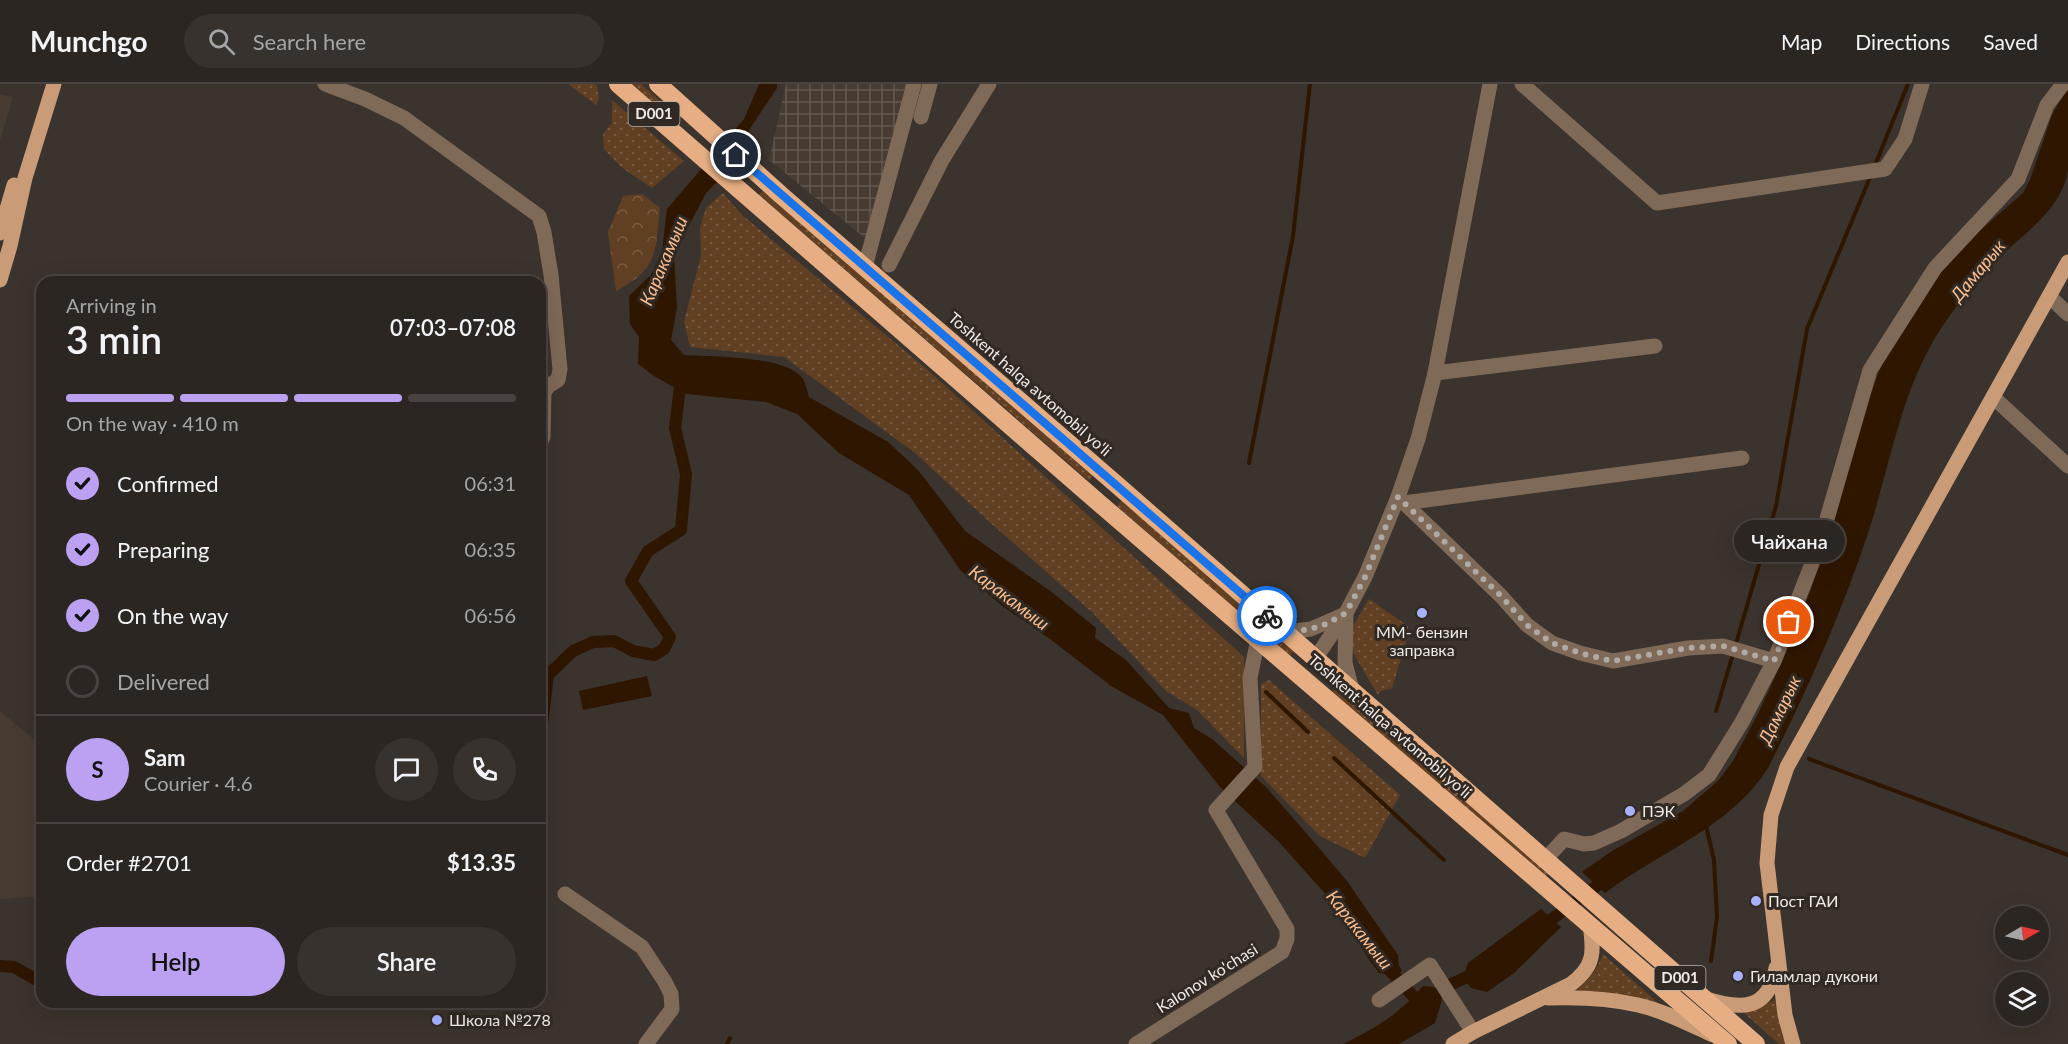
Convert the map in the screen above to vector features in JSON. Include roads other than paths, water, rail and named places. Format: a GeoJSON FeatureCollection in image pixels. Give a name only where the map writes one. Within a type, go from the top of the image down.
{"type":"FeatureCollection","features":[{"type":"Feature","properties":{"kind":"highway","name":"Toshkent halqa avtomobil yo'li"},"geometry":{"type":"LineString","coordinates":[[618,84],[1724,1041]]}},
{"type":"Feature","properties":{"kind":"highway","name":"Toshkent halqa avtomobil yo'li"},"geometry":{"type":"LineString","coordinates":[[658,84],[753,170],[1756,1044]]}},
{"type":"Feature","properties":{"kind":"highway"},"geometry":{"type":"LineString","coordinates":[[1099,502],[1116,484]]}},
{"type":"Feature","properties":{"kind":"highway"},"geometry":{"type":"LineString","coordinates":[[1302,676],[1316,659]]}},
{"type":"Feature","properties":{"kind":"main road"},"geometry":{"type":"LineString","coordinates":[[0,233],[44,84]]}},
{"type":"Feature","properties":{"kind":"main road"},"geometry":{"type":"LineString","coordinates":[[0,280],[25,178],[54,84]]}},
{"type":"Feature","properties":{"kind":"main road"},"geometry":{"type":"LineString","coordinates":[[1793,1044],[1785,1014],[1777,959],[1767,863],[1768,826],[1777,792],[1787,767],[2068,262]]}},
{"type":"Feature","properties":{"kind":"main road"},"geometry":{"type":"LineString","coordinates":[[1453,1044],[1571,984],[1582,976],[1592,956],[1590,924]]}},
{"type":"Feature","properties":{"kind":"main road"},"geometry":{"type":"LineString","coordinates":[[1705,999],[1734,1006],[1758,1002],[1767,993],[1772,983],[1777,959]]}},
{"type":"Feature","properties":{"kind":"main road"},"geometry":{"type":"LineString","coordinates":[[1542,998],[1581,997],[1635,1004],[1657,1011],[1724,1041]]}},
{"type":"Feature","properties":{"kind":"street"},"geometry":{"type":"LineString","coordinates":[[325,84],[365,99],[404,118],[538,216],[544,232],[551,275],[560,369],[558,380],[546,390]]}},
{"type":"Feature","properties":{"kind":"street"},"geometry":{"type":"LineString","coordinates":[[865,267],[914,84]]}},
{"type":"Feature","properties":{"kind":"street"},"geometry":{"type":"LineString","coordinates":[[921,117],[930,84]]}},
{"type":"Feature","properties":{"kind":"street"},"geometry":{"type":"LineString","coordinates":[[889,265],[942,160],[989,84]]}},
{"type":"Feature","properties":{"kind":"street"},"geometry":{"type":"LineString","coordinates":[[1316,659],[1346,613],[1401,500],[1435,373],[1490,84]]}},
{"type":"Feature","properties":{"kind":"street"},"geometry":{"type":"LineString","coordinates":[[1522,84],[1657,203],[1885,170],[1905,139],[1922,84]]}},
{"type":"Feature","properties":{"kind":"street"},"geometry":{"type":"LineString","coordinates":[[1550,864],[1564,839],[1584,844],[1594,843],[1621,831],[1684,794],[1708,775],[1742,722],[1774,661],[1820,543],[1870,370],[1935,268],[2018,179],[2047,105],[2063,84]]}},
{"type":"Feature","properties":{"kind":"street"},"geometry":{"type":"LineString","coordinates":[[2049,296],[2068,314]]}},
{"type":"Feature","properties":{"kind":"street"},"geometry":{"type":"LineString","coordinates":[[1435,373],[1655,346]]}},
{"type":"Feature","properties":{"kind":"street"},"geometry":{"type":"LineString","coordinates":[[1993,397],[2068,466]]}},
{"type":"Feature","properties":{"kind":"street"},"geometry":{"type":"LineString","coordinates":[[1401,500],[1742,458]]}},
{"type":"Feature","properties":{"kind":"street"},"geometry":{"type":"LineString","coordinates":[[1401,500],[1501,596],[1527,625],[1552,643],[1612,661],[1688,648],[1723,646],[1774,661]]}},
{"type":"Feature","properties":{"kind":"street"},"geometry":{"type":"LineString","coordinates":[[1285,632],[1311,630],[1346,613]]}},
{"type":"Feature","properties":{"kind":"street"},"geometry":{"type":"LineString","coordinates":[[1346,613],[1345,663],[1352,690]]}},
{"type":"Feature","properties":{"kind":"street","name":"Kalonov ko'chasi"},"geometry":{"type":"LineString","coordinates":[[1136,1044],[1282,952],[1287,939],[1287,929],[1218,808],[1255,767],[1250,678],[1258,639]]}},
{"type":"Feature","properties":{"kind":"street"},"geometry":{"type":"LineString","coordinates":[[565,894],[642,947],[665,982],[671,994],[672,1009],[646,1044]]}},
{"type":"Feature","properties":{"kind":"street"},"geometry":{"type":"LineString","coordinates":[[1379,1000],[1430,964],[1473,1032]]}},
{"type":"Feature","properties":{"kind":"water"},"geometry":{"type":"Polygon","coordinates":[[[759,84],[777,84],[777,88],[749,130],[746,153],[706,193],[674,254],[677,308],[671,340],[684,355],[765,361],[794,371],[803,379],[809,397],[888,442],[918,470],[965,531],[1053,593],[1096,628],[1095,638],[1126,660],[1169,708],[1189,713],[1194,728],[1212,739],[1266,787],[1347,881],[1398,955],[1402,971],[1389,978],[1386,974],[1379,973],[1338,908],[1278,841],[1220,787],[1163,715],[1111,686],[1005,608],[961,571],[909,495],[839,453],[797,414],[766,402],[686,394],[638,364],[639,337],[630,324],[629,296],[651,275],[662,252],[667,209],[744,119],[759,84]]]}},
{"type":"Feature","properties":{"kind":"water"},"geometry":{"type":"Polygon","coordinates":[[[2068,87],[2068,169],[2064,184],[2049,210],[1972,287],[1946,321],[1927,353],[1906,402],[1877,505],[1847,591],[1810,680],[1768,768],[1753,789],[1735,807],[1693,837],[1605,893],[1582,872],[1612,851],[1683,811],[1718,781],[1733,761],[1786,653],[1811,589],[1835,519],[1867,405],[1891,346],[1940,271],[1967,242],[2023,193],[2030,180],[2052,115],[2068,87]]]}},
{"type":"Feature","properties":{"kind":"water"},"geometry":{"type":"Polygon","coordinates":[[[647,676],[652,696],[583,710],[579,691],[647,676]]]}},
{"type":"Feature","properties":{"kind":"water"},"geometry":{"type":"Polygon","coordinates":[[[1541,909],[1561,927],[1514,973],[1487,992],[1471,988],[1463,977],[1468,963],[1541,909]]]}},
{"type":"Feature","properties":{"kind":"water"},"geometry":{"type":"Polygon","coordinates":[[[1423,986],[1434,987],[1442,1000],[1435,1023],[1399,1044],[1343,1044],[1386,1020],[1405,1005],[1423,986]]]}},
{"type":"Feature","properties":{"kind":"waterway"},"geometry":{"type":"LineString","coordinates":[[1249,463],[1293,236],[1310,84]]}},
{"type":"Feature","properties":{"kind":"waterway"},"geometry":{"type":"LineString","coordinates":[[1875,165],[1908,84]]}},
{"type":"Feature","properties":{"kind":"waterway"},"geometry":{"type":"LineString","coordinates":[[1735,647],[1776,506],[1807,329],[1871,175]]}},
{"type":"Feature","properties":{"kind":"waterway"},"geometry":{"type":"LineString","coordinates":[[546,692],[548,675],[573,651],[593,642],[614,641],[633,651],[654,655],[664,649],[670,637],[631,581],[648,551],[681,530],[686,474],[675,428],[681,379]]}},
{"type":"Feature","properties":{"kind":"waterway"},"geometry":{"type":"LineString","coordinates":[[1716,711],[1733,654]]}},
{"type":"Feature","properties":{"kind":"waterway"},"geometry":{"type":"LineString","coordinates":[[1266,692],[1308,732]]}},
{"type":"Feature","properties":{"kind":"waterway"},"geometry":{"type":"LineString","coordinates":[[1334,758],[1444,860]]}},
{"type":"Feature","properties":{"kind":"waterway"},"geometry":{"type":"LineString","coordinates":[[1809,759],[2068,855]]}},
{"type":"Feature","properties":{"kind":"waterway"},"geometry":{"type":"LineString","coordinates":[[1706,826],[1714,860],[1717,917],[1711,961]]}},
{"type":"Feature","properties":{"kind":"waterway","name":"Дамарык"},"geometry":{"type":"LineString","coordinates":[[1541,927],[1609,877]]}},
{"type":"Feature","properties":{"kind":"waterway","name":"Каракамыш"},"geometry":{"type":"LineString","coordinates":[[1383,963],[1423,1007]]}},
{"type":"Feature","properties":{"kind":"waterway"},"geometry":{"type":"LineString","coordinates":[[0,966],[14,967],[36,980]]}},
{"type":"Feature","properties":{"kind":"waterway","name":"Дамарык"},"geometry":{"type":"LineString","coordinates":[[1438,994],[1445,987],[1478,972]]}},
{"type":"Feature","properties":{"kind":"waterway"},"geometry":{"type":"LineString","coordinates":[[727,1044],[730,1038]]}},
{"type":"Feature","properties":{"kind":"place","name":"ММ- бензин заправка"},"geometry":{"type":"Point","coordinates":[1422,613]}},
{"type":"Feature","properties":{"kind":"place","name":"Чайхана"},"geometry":{"type":"Point","coordinates":[1789,622]}},
{"type":"Feature","properties":{"kind":"place","name":"ПЭК"},"geometry":{"type":"Point","coordinates":[1630,811]}},
{"type":"Feature","properties":{"kind":"place","name":"Пост ГАИ"},"geometry":{"type":"Point","coordinates":[1756,901]}},
{"type":"Feature","properties":{"kind":"place","name":"Гиламлар дукони"},"geometry":{"type":"Point","coordinates":[1738,976]}},
{"type":"Feature","properties":{"kind":"place","name":"Школа №278"},"geometry":{"type":"Point","coordinates":[437,1020]}}]}
